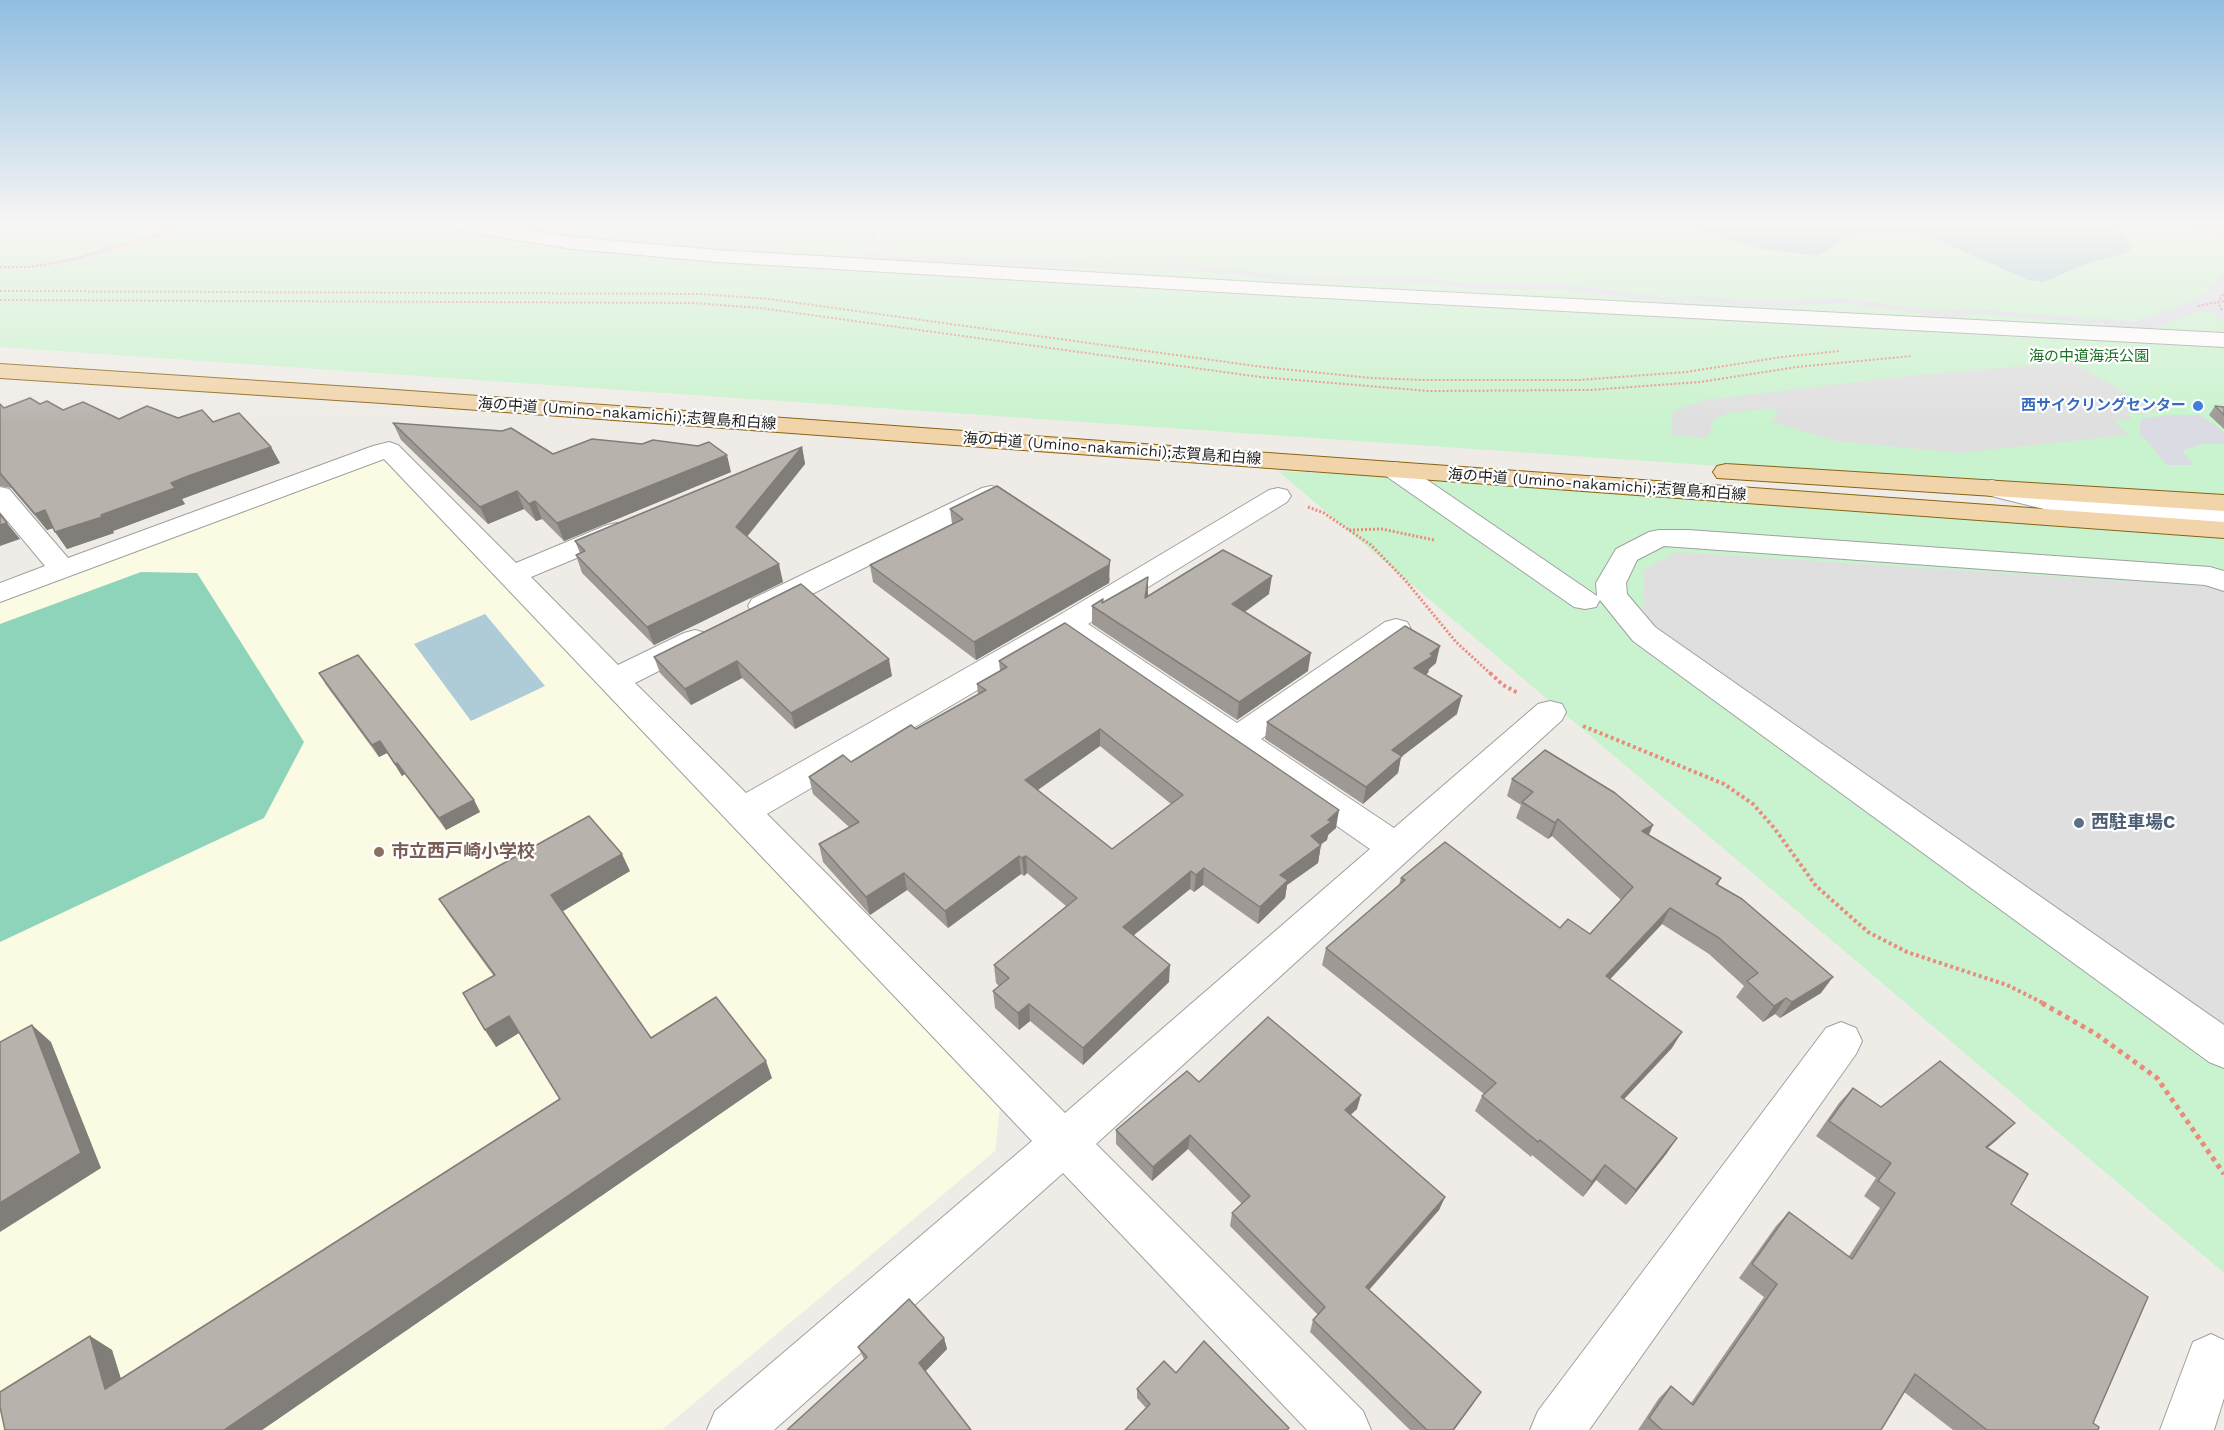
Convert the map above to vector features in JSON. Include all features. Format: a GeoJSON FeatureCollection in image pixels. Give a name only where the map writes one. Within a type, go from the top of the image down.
{"type":"FeatureCollection","features":[{"type":"Feature","properties":{"kind":"main road","name":"海の中道 (Umino-nakamichi);志賀島和白線"},"geometry":{"type":"LineString","coordinates":[[0,356],[2224,503]]}},
{"type":"Feature","properties":{"kind":"main road","name":"海の中道 (Umino-nakamichi);志賀島和白線"},"geometry":{"type":"LineString","coordinates":[[0,371],[394,397],[2224,530]]}},
{"type":"Feature","properties":{"kind":"street"},"geometry":{"type":"LineString","coordinates":[[1256,289],[2224,340]]}},
{"type":"Feature","properties":{"kind":"street"},"geometry":{"type":"LineString","coordinates":[[0,593],[381,451],[389,450],[1344,1430]]}},
{"type":"Feature","properties":{"kind":"street"},"geometry":{"type":"LineString","coordinates":[[1395,470],[1598,598],[1644,634],[2224,1049]]}},
{"type":"Feature","properties":{"kind":"street"},"geometry":{"type":"LineString","coordinates":[[1992,488],[2048,502],[2224,515]]}},
{"type":"Feature","properties":{"kind":"street"},"geometry":{"type":"LineString","coordinates":[[614,680],[991,494]]}},
{"type":"Feature","properties":{"kind":"street"},"geometry":{"type":"LineString","coordinates":[[0,495],[63,570]]}},
{"type":"Feature","properties":{"kind":"street"},"geometry":{"type":"LineString","coordinates":[[742,812],[1067,624],[1278,496]]}},
{"type":"Feature","properties":{"kind":"street"},"geometry":{"type":"LineString","coordinates":[[511,575],[642,521]]}},
{"type":"Feature","properties":{"kind":"street"},"geometry":{"type":"LineString","coordinates":[[1598,598],[1611,583],[1626,555],[1659,538],[1835,548],[2210,576],[2224,582]]}},
{"type":"Feature","properties":{"kind":"street"},"geometry":{"type":"LineString","coordinates":[[1067,624],[1397,849]]}},
{"type":"Feature","properties":{"kind":"street"},"geometry":{"type":"LineString","coordinates":[[1236,740],[1396,629]]}},
{"type":"Feature","properties":{"kind":"street"},"geometry":{"type":"LineString","coordinates":[[734,1430],[1064,1143],[1550,712]]}},
{"type":"Feature","properties":{"kind":"street"},"geometry":{"type":"LineString","coordinates":[[1557,1430],[1841,1041]]}},
{"type":"Feature","properties":{"kind":"street"},"geometry":{"type":"LineString","coordinates":[[2187,1430],[2211,1360]]}},
{"type":"Feature","properties":{"kind":"path"},"geometry":{"type":"LineString","coordinates":[[0,291],[700,294],[769,299],[1263,367],[1371,378],[1423,380],[1580,380],[1686,372],[1782,357],[1847,351]]}},
{"type":"Feature","properties":{"kind":"path"},"geometry":{"type":"LineString","coordinates":[[2218,303],[2224,292]]}},
{"type":"Feature","properties":{"kind":"path"},"geometry":{"type":"LineString","coordinates":[[0,300],[693,303],[760,308],[1260,377],[1429,391],[1590,390],[1700,382],[1797,367],[1917,355]]}},
{"type":"Feature","properties":{"kind":"path"},"geometry":{"type":"LineString","coordinates":[[2218,303],[2224,301]]}},
{"type":"Feature","properties":{"kind":"path"},"geometry":{"type":"LineString","coordinates":[[2218,303],[2224,313]]}},
{"type":"Feature","properties":{"kind":"path"},"geometry":{"type":"LineString","coordinates":[[1278,496],[1324,513],[1371,545],[1405,580],[1456,642],[1503,685],[1550,712],[1724,784],[1753,804],[1775,829],[1816,886],[1868,932],[1907,952],[2007,985],[2096,1034],[2157,1078],[2224,1174]]}},
{"type":"Feature","properties":{"kind":"shaded area"},"geometry":{"type":"Polygon","coordinates":[[[1470,289],[1601,289],[1664,297],[1700,296],[1756,301],[1840,298],[1941,311],[1972,309],[2135,322],[2200,297],[2210,289],[2224,289],[2224,322],[2212,313],[2199,311],[2150,330],[2114,332],[2104,324],[1979,314],[1948,318],[1843,303],[1756,307],[1703,301],[1664,302],[1565,290],[1470,289]]]}},
{"type":"Feature","properties":{"kind":"shaded area"},"geometry":{"type":"Polygon","coordinates":[[[2072,362],[2158,412],[2127,414],[2132,419],[2113,420],[2129,435],[1959,453],[1836,441],[1771,422],[1779,413],[1770,408],[1727,413],[1714,419],[1707,438],[1671,435],[1673,411],[1704,400],[1907,376],[2072,362]]]}},
{"type":"Feature","properties":{"kind":"shaded area"},"geometry":{"type":"Polygon","coordinates":[[[2166,415],[2201,415],[2224,432],[2224,444],[2201,444],[2182,451],[2194,465],[2167,465],[2139,432],[2141,419],[2166,415]]]}},
{"type":"Feature","properties":{"kind":"shaded area","name":"市立西戸崎小学校"},"geometry":{"type":"Polygon","coordinates":[[[380,456],[1000,1106],[995,1151],[662,1430],[0,1430],[0,599],[380,456]]]}},
{"type":"Feature","properties":{"kind":"shaded area","name":"西駐車場C"},"geometry":{"type":"Polygon","coordinates":[[[1676,552],[2216,587],[2224,590],[2224,1025],[1643,620],[1644,570],[1676,552]]]}},
{"type":"Feature","properties":{"kind":"green space","name":"海の中道海浜公園"},"geometry":{"type":"Polygon","coordinates":[[[0,289],[2224,289],[2224,501],[0,347],[0,289]]]}},
{"type":"Feature","properties":{"kind":"green space"},"geometry":{"type":"Polygon","coordinates":[[[1278,471],[1383,476],[2224,536],[2224,1273],[1278,471]]]}},
{"type":"Feature","properties":{"kind":"green space"},"geometry":{"type":"Polygon","coordinates":[[[141,572],[197,573],[304,742],[264,818],[0,942],[0,624],[141,572]]]}},
{"type":"Feature","properties":{"kind":"water"},"geometry":{"type":"Polygon","coordinates":[[[485,614],[545,686],[471,721],[414,644],[485,614]]]}},
{"type":"Feature","properties":{"kind":"building"},"geometry":{"type":"Polygon","coordinates":[[[30,398],[40,404],[47,401],[63,410],[83,402],[119,419],[147,406],[178,418],[202,410],[213,422],[239,413],[271,447],[188,476],[171,483],[175,488],[101,515],[102,517],[55,532],[45,510],[35,514],[0,473],[0,404],[4,408],[30,398]]]}},
{"type":"Feature","properties":{"kind":"building"},"geometry":{"type":"Polygon","coordinates":[[[2215,406],[2224,407],[2224,415],[2215,406]]]}},
{"type":"Feature","properties":{"kind":"building"},"geometry":{"type":"Polygon","coordinates":[[[393,423],[502,431],[511,428],[553,454],[592,439],[642,444],[653,440],[698,446],[709,442],[727,455],[557,523],[535,501],[529,504],[517,491],[480,507],[393,423]]]}},
{"type":"Feature","properties":{"kind":"building"},"geometry":{"type":"Polygon","coordinates":[[[802,447],[736,527],[779,564],[647,627],[576,555],[585,551],[575,541],[802,447]]]}},
{"type":"Feature","properties":{"kind":"building"},"geometry":{"type":"Polygon","coordinates":[[[997,486],[1110,560],[1109,565],[974,642],[870,565],[963,519],[950,509],[997,486]]]}},
{"type":"Feature","properties":{"kind":"building"},"geometry":{"type":"Polygon","coordinates":[[[0,514],[7,523],[0,525],[0,514]]]}},
{"type":"Feature","properties":{"kind":"building"},"geometry":{"type":"Polygon","coordinates":[[[1223,550],[1272,576],[1232,604],[1311,653],[1239,702],[1092,606],[1103,599],[1102,603],[1148,577],[1145,598],[1223,550]]]}},
{"type":"Feature","properties":{"kind":"building"},"geometry":{"type":"Polygon","coordinates":[[[801,584],[889,659],[791,713],[737,661],[685,689],[654,657],[801,584]]]}},
{"type":"Feature","properties":{"kind":"building"},"geometry":{"type":"Polygon","coordinates":[[[1065,623],[1339,810],[1328,820],[1331,822],[1311,836],[1321,845],[1280,875],[1288,880],[1260,907],[1204,868],[1196,875],[1191,871],[1123,927],[1170,965],[1083,1048],[1029,1004],[1018,1013],[993,991],[1009,978],[994,965],[1077,898],[1026,856],[1022,858],[1019,856],[945,911],[904,873],[866,897],[819,844],[859,822],[809,777],[843,755],[851,762],[911,725],[916,729],[986,690],[977,684],[1007,667],[999,661],[1065,623]],[[1100,729],[1025,780],[1112,849],[1183,795],[1100,729]]]}},
{"type":"Feature","properties":{"kind":"building"},"geometry":{"type":"Polygon","coordinates":[[[1405,626],[1440,646],[1430,654],[1433,656],[1414,668],[1462,696],[1392,750],[1402,756],[1366,787],[1267,722],[1405,626]]]}},
{"type":"Feature","properties":{"kind":"building"},"geometry":{"type":"Polygon","coordinates":[[[358,655],[474,800],[439,818],[397,763],[395,764],[380,741],[372,745],[319,673],[358,655]]]}},
{"type":"Feature","properties":{"kind":"building"},"geometry":{"type":"Polygon","coordinates":[[[1545,750],[1615,793],[1653,825],[1642,831],[1721,878],[1716,884],[1742,899],[1833,977],[1792,1002],[1786,998],[1774,1006],[1747,981],[1758,973],[1719,938],[1670,908],[1606,976],[1682,1032],[1621,1097],[1677,1138],[1636,1190],[1605,1165],[1592,1182],[1540,1140],[1538,1142],[1482,1096],[1496,1083],[1326,948],[1405,880],[1401,878],[1445,842],[1560,928],[1568,919],[1590,934],[1633,887],[1558,819],[1555,823],[1522,802],[1533,792],[1512,779],[1545,750]]]}},
{"type":"Feature","properties":{"kind":"building"},"geometry":{"type":"Polygon","coordinates":[[[589,816],[622,854],[551,895],[651,1038],[716,997],[766,1061],[224,1430],[5,1430],[0,1407],[0,1392],[90,1336],[105,1389],[560,1099],[509,1016],[485,1030],[463,993],[495,975],[439,899],[589,816]]]}},
{"type":"Feature","properties":{"kind":"building"},"geometry":{"type":"Polygon","coordinates":[[[1268,1017],[1361,1095],[1345,1110],[1445,1197],[1366,1287],[1481,1392],[1453,1430],[1427,1430],[1313,1320],[1325,1307],[1232,1213],[1250,1196],[1190,1135],[1153,1167],[1116,1130],[1187,1071],[1199,1082],[1268,1017]]]}},
{"type":"Feature","properties":{"kind":"building"},"geometry":{"type":"Polygon","coordinates":[[[32,1025],[81,1153],[0,1203],[0,1042],[32,1025]]]}},
{"type":"Feature","properties":{"kind":"building"},"geometry":{"type":"Polygon","coordinates":[[[1940,1061],[2015,1123],[1986,1147],[2028,1174],[2011,1204],[2148,1297],[2093,1423],[2099,1427],[2098,1430],[1987,1430],[1915,1374],[1881,1430],[1662,1430],[1649,1418],[1671,1386],[1693,1405],[1777,1284],[1752,1264],[1789,1212],[1852,1259],[1895,1193],[1878,1181],[1891,1163],[1829,1121],[1853,1088],[1881,1107],[1940,1061]]]}},
{"type":"Feature","properties":{"kind":"building"},"geometry":{"type":"Polygon","coordinates":[[[909,1299],[944,1338],[919,1363],[971,1430],[787,1430],[867,1357],[858,1347],[909,1299]]]}},
{"type":"Feature","properties":{"kind":"building"},"geometry":{"type":"Polygon","coordinates":[[[1204,1341],[1289,1428],[1287,1430],[1125,1430],[1150,1404],[1137,1389],[1164,1361],[1176,1373],[1204,1341]]]}},
{"type":"Feature","properties":{"kind":"place","name":"西サイクリングセンター"},"geometry":{"type":"Point","coordinates":[2198,406]}},
{"type":"Feature","properties":{"kind":"place","name":"西駐車場C"},"geometry":{"type":"Point","coordinates":[2079,823]}},
{"type":"Feature","properties":{"kind":"place","name":"市立西戸崎小学校"},"geometry":{"type":"Point","coordinates":[379,852]}}]}
